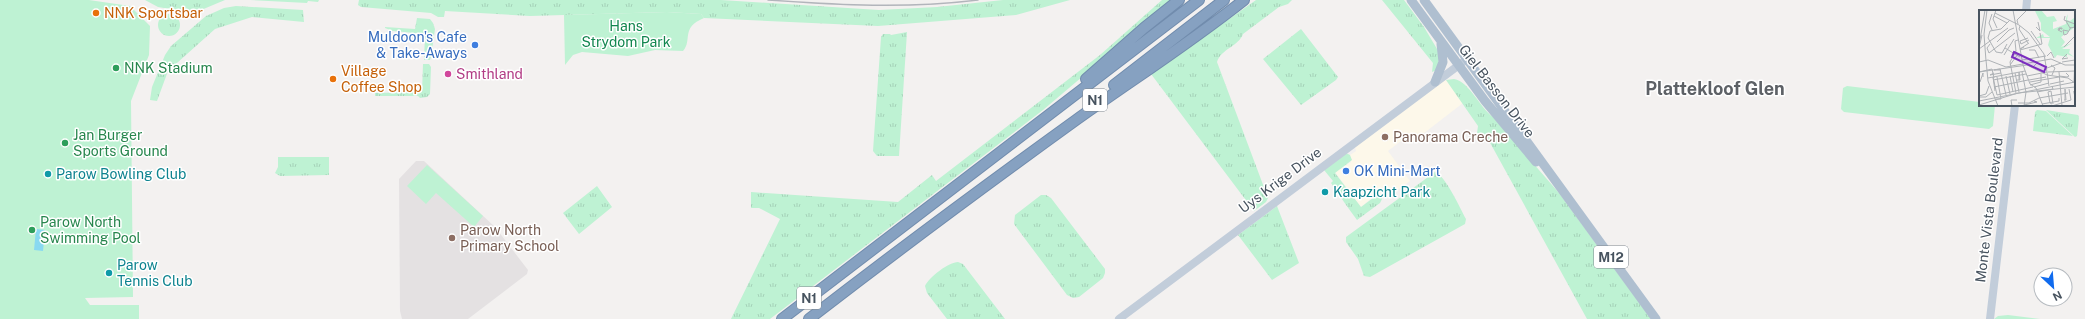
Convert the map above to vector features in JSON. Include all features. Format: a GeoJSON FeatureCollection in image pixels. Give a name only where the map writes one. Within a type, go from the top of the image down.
{"type":"FeatureCollection","features":[{"type":"Feature","properties":{"kind":"highway"},"geometry":{"type":"LineString","coordinates":[[1046,118],[1127,42],[1179,0]]}},
{"type":"Feature","properties":{"kind":"highway","name":"N1"},"geometry":{"type":"LineString","coordinates":[[782,319],[889,235],[1046,118],[1199,0]]}},
{"type":"Feature","properties":{"kind":"highway","name":"N1"},"geometry":{"type":"LineString","coordinates":[[809,319],[966,200],[1224,0]]}},
{"type":"Feature","properties":{"kind":"highway"},"geometry":{"type":"LineString","coordinates":[[966,200],[1126,84],[1182,47],[1244,0]]}},
{"type":"Feature","properties":{"kind":"main road","name":"Giel Basson Drive"},"geometry":{"type":"LineString","coordinates":[[1411,0],[1458,65],[1500,119],[1566,196]]}},
{"type":"Feature","properties":{"kind":"main road","name":"Giel Basson Drive"},"geometry":{"type":"LineString","coordinates":[[1424,0],[1656,319]]}},
{"type":"Feature","properties":{"kind":"main road"},"geometry":{"type":"LineString","coordinates":[[1435,82],[1444,61],[1441,41]]}},
{"type":"Feature","properties":{"kind":"street"},"geometry":{"type":"LineString","coordinates":[[2026,10],[2027,0]]}},
{"type":"Feature","properties":{"kind":"street","name":"Uys Krige Drive"},"geometry":{"type":"LineString","coordinates":[[1119,319],[1466,59]]}},
{"type":"Feature","properties":{"kind":"street","name":"Monte Vista Boulevard"},"geometry":{"type":"LineString","coordinates":[[1990,319],[2015,106]]}},
{"type":"Feature","properties":{"kind":"shaded area"},"geometry":{"type":"Polygon","coordinates":[[[1443,76],[1463,103],[1410,144],[1405,138],[1388,151],[1410,181],[1394,193],[1387,192],[1381,196],[1375,195],[1361,207],[1335,172],[1351,162],[1350,155],[1356,151],[1355,147],[1443,76]]]}},
{"type":"Feature","properties":{"kind":"shaded area","name":"Parow North Primary School"},"geometry":{"type":"Polygon","coordinates":[[[416,161],[424,161],[495,227],[528,270],[527,274],[468,319],[402,319],[400,311],[399,179],[416,161]]]}},
{"type":"Feature","properties":{"kind":"green space","name":"Jan Burger Sports Ground"},"geometry":{"type":"Polygon","coordinates":[[[0,0],[89,0],[130,6],[150,26],[149,55],[131,101],[133,297],[85,298],[90,305],[139,305],[139,319],[0,319],[0,0]]]}},
{"type":"Feature","properties":{"kind":"green space"},"geometry":{"type":"Polygon","coordinates":[[[145,0],[225,0],[194,13],[158,7],[145,0]]]}},
{"type":"Feature","properties":{"kind":"green space"},"geometry":{"type":"Polygon","coordinates":[[[250,0],[319,0],[318,2],[308,1],[307,3],[250,0]]]}},
{"type":"Feature","properties":{"kind":"green space"},"geometry":{"type":"Polygon","coordinates":[[[359,0],[721,0],[879,10],[937,7],[1003,0],[1070,0],[1016,15],[878,26],[704,18],[701,14],[667,12],[530,16],[445,11],[444,17],[438,17],[431,13],[361,7],[358,5],[359,0]]]}},
{"type":"Feature","properties":{"kind":"green space"},"geometry":{"type":"Polygon","coordinates":[[[1162,0],[1173,0],[1043,110],[770,319],[731,319],[780,219],[759,208],[751,208],[751,192],[898,202],[932,175],[936,181],[1100,55],[1162,0]]]}},
{"type":"Feature","properties":{"kind":"green space"},"geometry":{"type":"Polygon","coordinates":[[[1256,0],[1292,0],[1288,4],[1279,7],[1243,34],[1238,42],[1222,54],[1217,62],[1268,198],[1266,202],[1254,211],[1151,74],[1256,0]]]}},
{"type":"Feature","properties":{"kind":"green space"},"geometry":{"type":"Polygon","coordinates":[[[1382,0],[1404,0],[1424,27],[1440,54],[1437,70],[1432,72],[1433,63],[1382,0]]]}},
{"type":"Feature","properties":{"kind":"green space"},"geometry":{"type":"Polygon","coordinates":[[[236,6],[303,10],[304,22],[252,17],[215,29],[168,71],[157,101],[150,100],[152,87],[165,55],[171,46],[206,16],[224,8],[236,6]]]}},
{"type":"Feature","properties":{"kind":"green space","name":"Hans Strydom Park"},"geometry":{"type":"Polygon","coordinates":[[[667,12],[701,14],[704,18],[692,26],[689,30],[686,47],[683,51],[655,50],[628,56],[582,52],[573,55],[565,65],[564,15],[667,12]]]}},
{"type":"Feature","properties":{"kind":"green space"},"geometry":{"type":"Polygon","coordinates":[[[169,14],[177,17],[180,25],[177,33],[169,36],[161,33],[158,25],[161,17],[169,14]]]}},
{"type":"Feature","properties":{"kind":"green space"},"geometry":{"type":"Polygon","coordinates":[[[417,18],[430,19],[435,29],[430,60],[424,60],[425,34],[393,31],[385,28],[415,29],[417,18]]]}},
{"type":"Feature","properties":{"kind":"green space"},"geometry":{"type":"Polygon","coordinates":[[[1301,29],[1338,77],[1301,105],[1263,59],[1301,29]]]}},
{"type":"Feature","properties":{"kind":"green space"},"geometry":{"type":"Polygon","coordinates":[[[907,32],[899,156],[877,156],[873,151],[881,37],[883,34],[891,35],[907,32]]]}},
{"type":"Feature","properties":{"kind":"green space"},"geometry":{"type":"Polygon","coordinates":[[[423,64],[429,64],[431,67],[430,94],[427,97],[375,96],[375,93],[422,92],[423,64]]]}},
{"type":"Feature","properties":{"kind":"green space"},"geometry":{"type":"Polygon","coordinates":[[[1454,79],[1460,81],[1470,90],[1488,113],[1559,193],[1651,319],[1587,319],[1488,139],[1484,134],[1477,133],[1478,126],[1446,80],[1454,79]]]}},
{"type":"Feature","properties":{"kind":"green space"},"geometry":{"type":"Polygon","coordinates":[[[1847,86],[1979,102],[1979,106],[1995,106],[1993,126],[1989,129],[1844,112],[1841,109],[1843,88],[1847,86]]]}},
{"type":"Feature","properties":{"kind":"green space"},"geometry":{"type":"Polygon","coordinates":[[[2037,110],[2046,111],[2073,136],[2033,131],[2035,112],[2037,110]]]}},
{"type":"Feature","properties":{"kind":"green space"},"geometry":{"type":"Polygon","coordinates":[[[2046,110],[2078,115],[2077,136],[2075,137],[2046,110]]]}},
{"type":"Feature","properties":{"kind":"green space"},"geometry":{"type":"Polygon","coordinates":[[[1346,153],[1350,155],[1352,160],[1335,173],[1361,207],[1377,195],[1380,195],[1382,199],[1380,203],[1357,220],[1331,183],[1333,181],[1324,170],[1346,153]]]}},
{"type":"Feature","properties":{"kind":"green space"},"geometry":{"type":"Polygon","coordinates":[[[278,157],[329,157],[329,175],[280,176],[275,173],[278,167],[278,157]]]}},
{"type":"Feature","properties":{"kind":"green space"},"geometry":{"type":"Polygon","coordinates":[[[427,165],[483,216],[474,227],[436,193],[426,204],[407,186],[427,165]]]}},
{"type":"Feature","properties":{"kind":"green space"},"geometry":{"type":"Polygon","coordinates":[[[1435,172],[1439,174],[1452,192],[1466,219],[1465,224],[1370,277],[1364,276],[1358,259],[1346,242],[1346,237],[1435,172]]]}},
{"type":"Feature","properties":{"kind":"green space"},"geometry":{"type":"Polygon","coordinates":[[[597,186],[612,207],[579,234],[563,213],[597,186]]]}},
{"type":"Feature","properties":{"kind":"green space"},"geometry":{"type":"Polygon","coordinates":[[[1041,195],[1046,195],[1051,198],[1105,269],[1103,278],[1079,297],[1073,298],[1067,295],[1014,224],[1015,215],[1041,195]]]}},
{"type":"Feature","properties":{"kind":"green space"},"geometry":{"type":"Polygon","coordinates":[[[1277,206],[1299,263],[1272,280],[1238,235],[1277,206]]]}},
{"type":"Feature","properties":{"kind":"green space"},"geometry":{"type":"Polygon","coordinates":[[[958,262],[963,264],[1005,319],[947,319],[927,293],[925,286],[931,278],[940,271],[950,264],[958,262]]]}},
{"type":"Feature","properties":{"kind":"green space"},"geometry":{"type":"Polygon","coordinates":[[[2008,315],[2040,319],[1994,319],[1998,316],[2008,315]]]}},
{"type":"Feature","properties":{"kind":"water"},"geometry":{"type":"Polygon","coordinates":[[[36,229],[45,230],[43,251],[34,250],[36,229]]]}},
{"type":"Feature","properties":{"kind":"railway"},"geometry":{"type":"LineString","coordinates":[[768,0],[847,5],[899,5],[951,3],[978,0]]}},
{"type":"Feature","properties":{"kind":"place","name":"NNK Sportsbar"},"geometry":{"type":"Point","coordinates":[96,13]}},
{"type":"Feature","properties":{"kind":"place","name":"Muldoon's Cafe & Take-Aways"},"geometry":{"type":"Point","coordinates":[475,45]}},
{"type":"Feature","properties":{"kind":"place","name":"NNK Stadium"},"geometry":{"type":"Point","coordinates":[116,68]}},
{"type":"Feature","properties":{"kind":"place","name":"Smithland"},"geometry":{"type":"Point","coordinates":[448,74]}},
{"type":"Feature","properties":{"kind":"place","name":"Village Coffee Shop"},"geometry":{"type":"Point","coordinates":[333,79]}},
{"type":"Feature","properties":{"kind":"place","name":"Panorama Creche"},"geometry":{"type":"Point","coordinates":[1385,137]}},
{"type":"Feature","properties":{"kind":"place","name":"Jan Burger Sports Ground"},"geometry":{"type":"Point","coordinates":[65,143]}},
{"type":"Feature","properties":{"kind":"place","name":"OK Mini-Mart"},"geometry":{"type":"Point","coordinates":[1346,171]}},
{"type":"Feature","properties":{"kind":"place","name":"Parow Bowling Club"},"geometry":{"type":"Point","coordinates":[48,174]}},
{"type":"Feature","properties":{"kind":"place","name":"Kaapzicht Park"},"geometry":{"type":"Point","coordinates":[1325,192]}},
{"type":"Feature","properties":{"kind":"place","name":"Parow North Swimming Pool"},"geometry":{"type":"Point","coordinates":[32,230]}},
{"type":"Feature","properties":{"kind":"place","name":"Parow North Primary School"},"geometry":{"type":"Point","coordinates":[452,238]}},
{"type":"Feature","properties":{"kind":"place","name":"Parow Tennis Club"},"geometry":{"type":"Point","coordinates":[109,273]}},
{"type":"Feature","properties":{"kind":"district","name":"Plattekloof Glen"},"geometry":{"type":"Point","coordinates":[1715,89]}}]}
